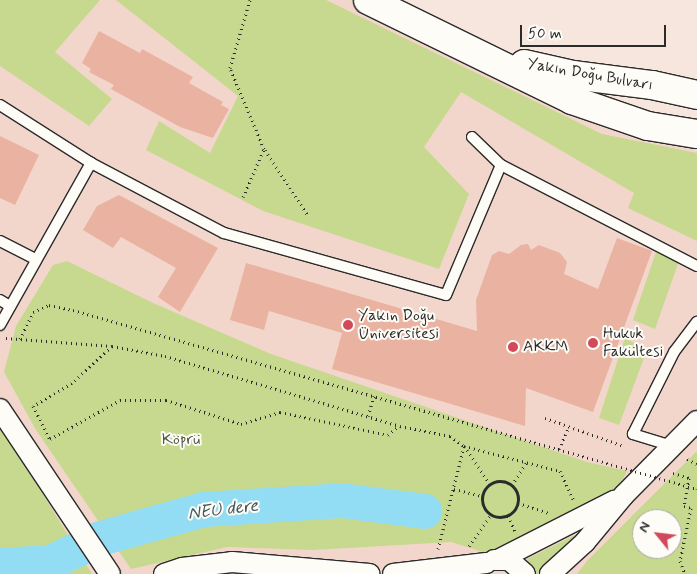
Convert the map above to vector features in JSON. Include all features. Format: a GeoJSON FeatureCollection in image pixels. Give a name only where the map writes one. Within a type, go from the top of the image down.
{"type":"FeatureCollection","features":[{"type":"Feature","properties":{"kind":"main road"},"geometry":{"type":"LineString","coordinates":[[368,0],[484,54],[572,100],[648,126],[697,134]]}},
{"type":"Feature","properties":{"kind":"main road","name":"Yakın Doğu Bulvarı"},"geometry":{"type":"LineString","coordinates":[[484,54],[573,75],[652,85],[697,95]]}},
{"type":"Feature","properties":{"kind":"street"},"geometry":{"type":"LineString","coordinates":[[0,409],[86,535],[110,574]]}},
{"type":"Feature","properties":{"kind":"street"},"geometry":{"type":"LineString","coordinates":[[550,574],[585,542],[624,496],[679,452],[697,421]]}},
{"type":"Feature","properties":{"kind":"street"},"geometry":{"type":"LineString","coordinates":[[487,565],[624,496]]}},
{"type":"Feature","properties":{"kind":"street"},"geometry":{"type":"LineString","coordinates":[[164,574],[182,568],[232,562],[369,574]]}},
{"type":"Feature","properties":{"kind":"street"},"geometry":{"type":"LineString","coordinates":[[393,574],[517,564],[525,574]]}},
{"type":"Feature","properties":{"kind":"lane"},"geometry":{"type":"LineString","coordinates":[[0,105],[91,163],[224,233],[446,294],[501,165]]}},
{"type":"Feature","properties":{"kind":"lane"},"geometry":{"type":"LineString","coordinates":[[472,136],[501,165],[697,266]]}},
{"type":"Feature","properties":{"kind":"lane"},"geometry":{"type":"LineString","coordinates":[[0,325],[35,259],[91,163]]}},
{"type":"Feature","properties":{"kind":"lane"},"geometry":{"type":"LineString","coordinates":[[0,241],[35,259]]}},
{"type":"Feature","properties":{"kind":"lane"},"geometry":{"type":"LineString","coordinates":[[0,300],[10,306]]}},
{"type":"Feature","properties":{"kind":"lane"},"geometry":{"type":"LineString","coordinates":[[679,452],[633,434],[674,352],[697,322]]}},
{"type":"Feature","properties":{"kind":"path"},"geometry":{"type":"LineString","coordinates":[[250,0],[230,68],[264,149],[306,214]]}},
{"type":"Feature","properties":{"kind":"path"},"geometry":{"type":"LineString","coordinates":[[243,197],[264,149]]}},
{"type":"Feature","properties":{"kind":"path"},"geometry":{"type":"LineString","coordinates":[[20,339],[33,312],[49,305],[73,310],[697,489]]}},
{"type":"Feature","properties":{"kind":"path"},"geometry":{"type":"LineString","coordinates":[[0,337],[112,346],[165,356],[400,426],[450,436],[464,446],[490,484]]}},
{"type":"Feature","properties":{"kind":"path"},"geometry":{"type":"LineString","coordinates":[[112,346],[72,383],[33,406],[50,440],[120,400],[166,400],[241,424],[280,412],[388,435],[400,426]]}},
{"type":"Feature","properties":{"kind":"path"},"geometry":{"type":"LineString","coordinates":[[368,416],[374,396]]}},
{"type":"Feature","properties":{"kind":"path"},"geometry":{"type":"LineString","coordinates":[[544,418],[629,447]]}},
{"type":"Feature","properties":{"kind":"path"},"geometry":{"type":"LineString","coordinates":[[559,449],[569,427]]}},
{"type":"Feature","properties":{"kind":"path"},"geometry":{"type":"LineString","coordinates":[[464,446],[560,471],[575,504]]}},
{"type":"Feature","properties":{"kind":"path"},"geometry":{"type":"LineString","coordinates":[[436,556],[464,446]]}},
{"type":"Feature","properties":{"kind":"path"},"geometry":{"type":"LineString","coordinates":[[679,452],[697,464]]}},
{"type":"Feature","properties":{"kind":"path"},"geometry":{"type":"LineString","coordinates":[[512,485],[527,462]]}},
{"type":"Feature","properties":{"kind":"path"},"geometry":{"type":"LineString","coordinates":[[668,472],[689,478],[684,506],[691,508],[680,561],[685,574]]}},
{"type":"Feature","properties":{"kind":"path"},"geometry":{"type":"LineString","coordinates":[[498,481],[512,485],[517,493],[518,503],[508,516],[491,515],[484,507],[482,496],[490,484],[498,481]]}},
{"type":"Feature","properties":{"kind":"path"},"geometry":{"type":"LineString","coordinates":[[454,489],[482,496]]}},
{"type":"Feature","properties":{"kind":"path"},"geometry":{"type":"LineString","coordinates":[[518,503],[556,516]]}},
{"type":"Feature","properties":{"kind":"path"},"geometry":{"type":"LineString","coordinates":[[466,551],[491,515]]}},
{"type":"Feature","properties":{"kind":"path"},"geometry":{"type":"LineString","coordinates":[[508,516],[520,539]]}},
{"type":"Feature","properties":{"kind":"shaded area","name":"Yakın Doğu Üniversitesi"},"geometry":{"type":"Polygon","coordinates":[[[0,0],[377,0],[588,105],[697,131],[697,574],[0,574],[0,0]]]}},
{"type":"Feature","properties":{"kind":"green space"},"geometry":{"type":"Polygon","coordinates":[[[0,0],[100,0],[55,52],[112,99],[89,126],[0,66],[0,0]]]}},
{"type":"Feature","properties":{"kind":"green space"},"geometry":{"type":"Polygon","coordinates":[[[116,0],[326,0],[602,134],[697,153],[697,241],[628,208],[634,193],[461,92],[424,147],[469,194],[439,269],[263,211],[146,150],[159,121],[210,153],[238,96],[116,0]]]}},
{"type":"Feature","properties":{"kind":"green space"},"geometry":{"type":"Polygon","coordinates":[[[656,252],[679,261],[655,329],[633,320],[656,252]]]}},
{"type":"Feature","properties":{"kind":"green space","name":"Köprü"},"geometry":{"type":"Polygon","coordinates":[[[67,261],[153,303],[271,354],[587,462],[627,471],[616,493],[489,554],[451,542],[313,550],[227,547],[131,569],[36,430],[4,372],[16,326],[53,265],[67,261]]]}},
{"type":"Feature","properties":{"kind":"green space"},"geometry":{"type":"Polygon","coordinates":[[[625,338],[647,350],[619,425],[599,418],[625,338]]]}},
{"type":"Feature","properties":{"kind":"green space"},"geometry":{"type":"Polygon","coordinates":[[[0,429],[7,436],[92,574],[0,574],[0,429]]]}},
{"type":"Feature","properties":{"kind":"green space"},"geometry":{"type":"Polygon","coordinates":[[[697,451],[697,574],[577,574],[587,561],[632,516],[632,559],[682,559],[682,509],[639,509],[697,451]]]}},
{"type":"Feature","properties":{"kind":"green space"},"geometry":{"type":"Polygon","coordinates":[[[579,533],[539,574],[536,574],[527,559],[579,533]]]}},
{"type":"Feature","properties":{"kind":"building"},"geometry":{"type":"Polygon","coordinates":[[[99,31],[140,53],[142,49],[193,77],[189,83],[223,102],[221,105],[229,109],[213,138],[180,127],[111,89],[114,85],[89,72],[91,69],[82,63],[99,31]]]}},
{"type":"Feature","properties":{"kind":"building"},"geometry":{"type":"Polygon","coordinates":[[[0,136],[39,155],[15,205],[0,198],[0,136]]]}},
{"type":"Feature","properties":{"kind":"building"},"geometry":{"type":"Polygon","coordinates":[[[119,195],[218,248],[180,312],[158,297],[176,268],[121,237],[113,248],[83,230],[97,206],[119,195]]]}},
{"type":"Feature","properties":{"kind":"building"},"geometry":{"type":"Polygon","coordinates":[[[617,238],[652,251],[593,412],[526,388],[525,426],[332,369],[342,333],[269,311],[264,330],[230,320],[246,263],[477,331],[476,300],[492,255],[499,251],[509,254],[521,245],[528,244],[531,250],[539,245],[560,253],[567,262],[564,274],[598,289],[617,238]]]}},
{"type":"Feature","properties":{"kind":"waterway","name":"NEU dere"},"geometry":{"type":"LineString","coordinates":[[0,565],[50,562],[100,538],[203,509],[341,500],[424,511]]}},
{"type":"Feature","properties":{"kind":"place","name":"Yakın Doğu Üniversitesi"},"geometry":{"type":"Point","coordinates":[348,325]}},
{"type":"Feature","properties":{"kind":"place","name":"Hukuk Fakültesi"},"geometry":{"type":"Point","coordinates":[593,343]}},
{"type":"Feature","properties":{"kind":"place","name":"AKKM"},"geometry":{"type":"Point","coordinates":[513,347]}}]}
